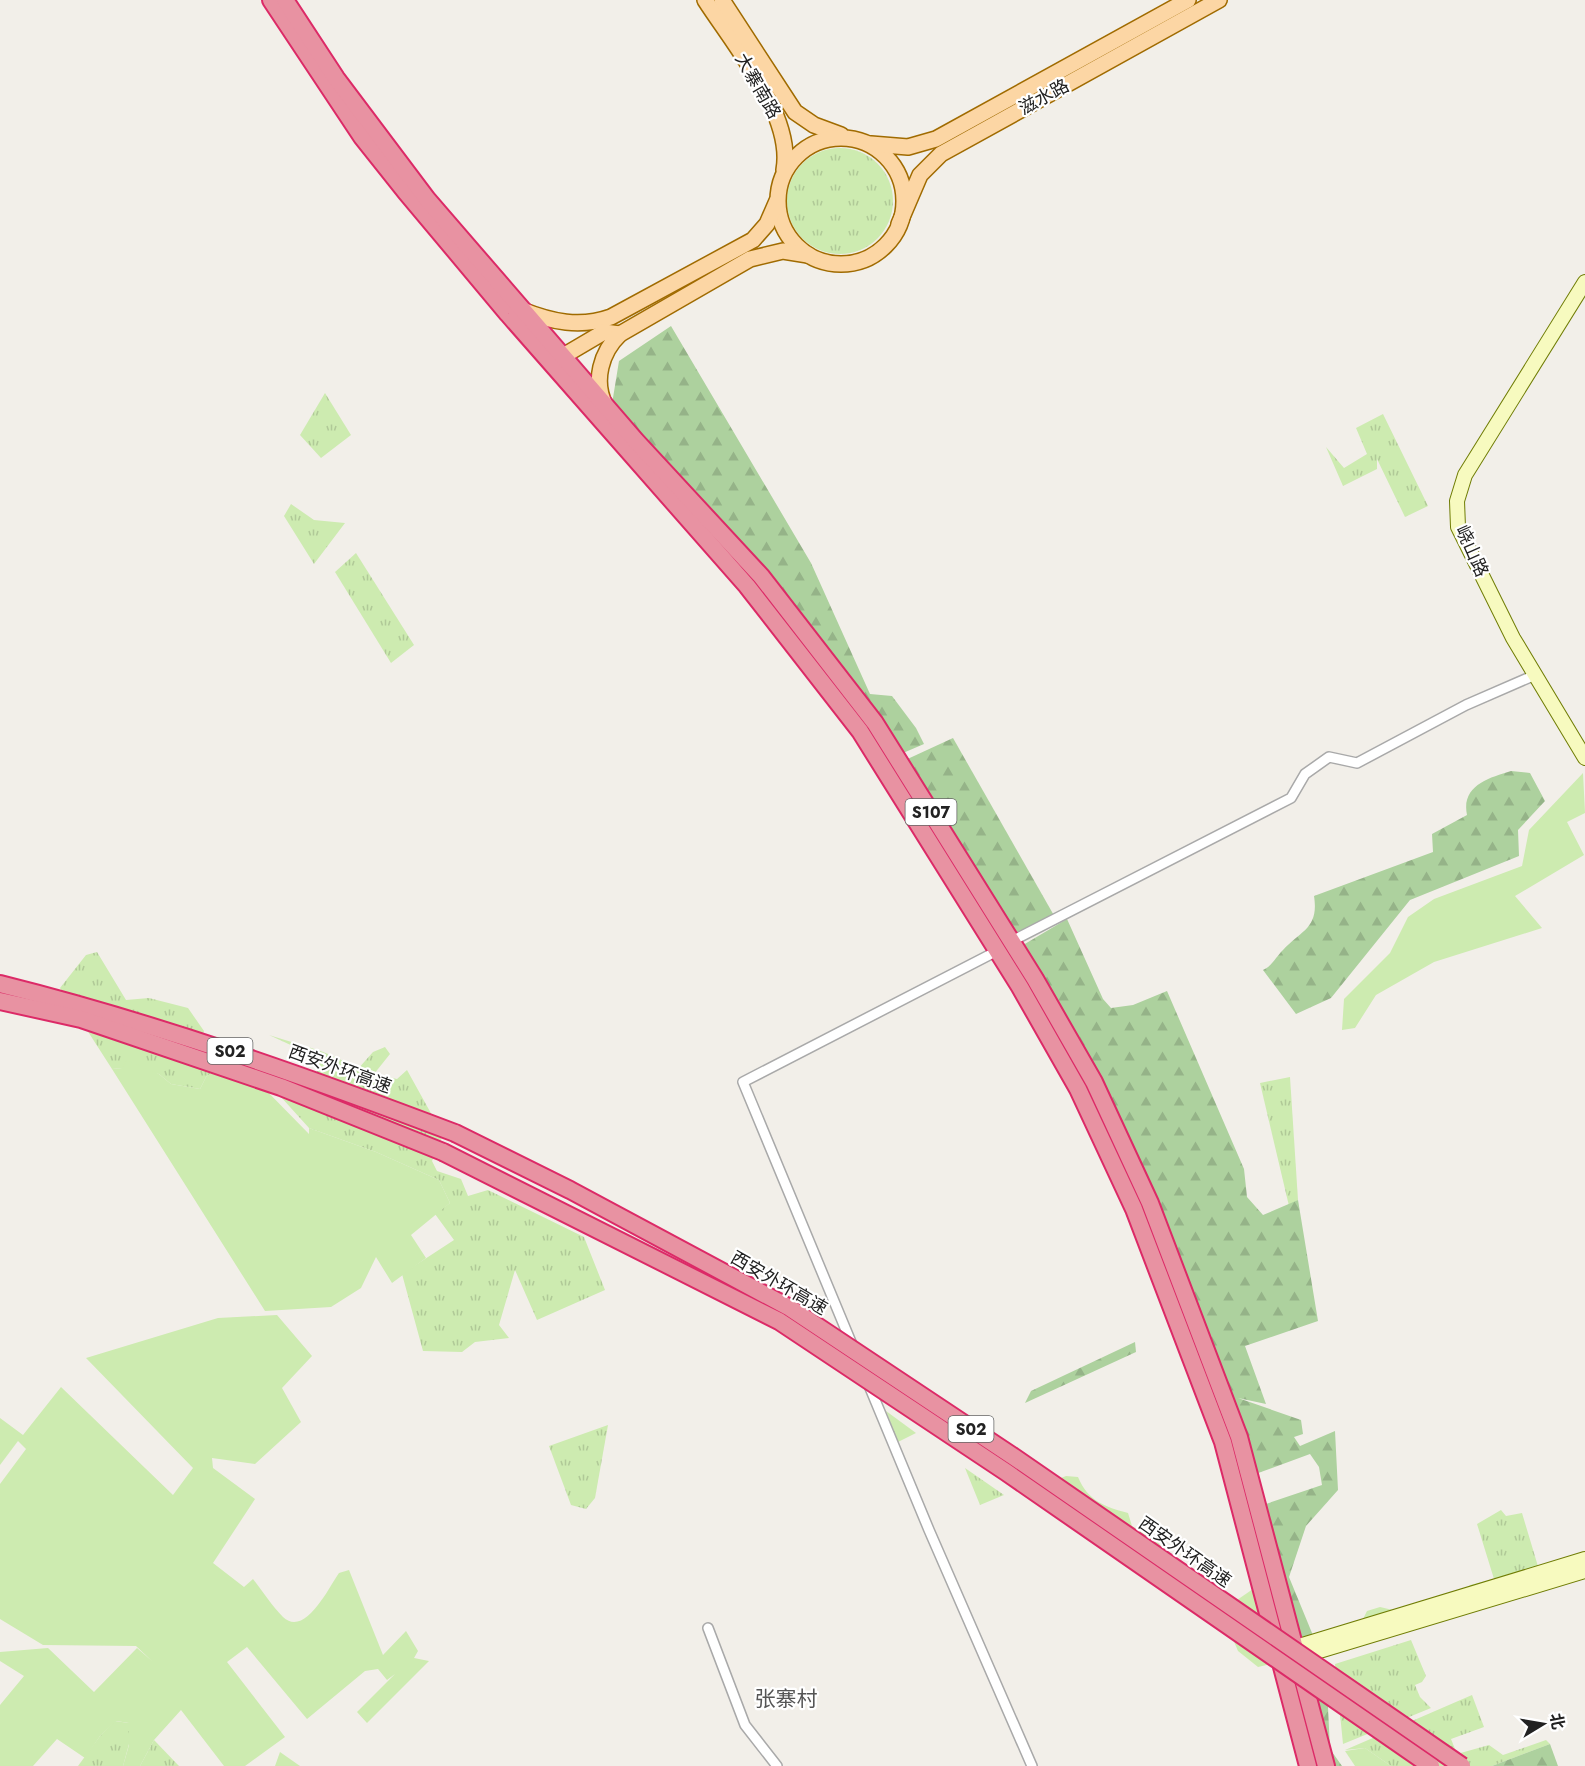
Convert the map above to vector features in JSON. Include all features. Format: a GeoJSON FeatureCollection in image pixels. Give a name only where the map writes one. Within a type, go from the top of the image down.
{"type":"FeatureCollection","features":[{"type":"Feature","properties":{"kind":"highway","name":"S107"},"geometry":{"type":"LineString","coordinates":[[271,0],[362,137],[459,257],[557,359],[605,405],[761,576],[875,723],[1005,946],[1078,1089],[1134,1209],[1223,1442],[1289,1655],[1325,1762]]}},
{"type":"Feature","properties":{"kind":"highway","name":"S107"},"geometry":{"type":"LineString","coordinates":[[285,0],[384,144],[522,310],[557,359],[747,586],[860,731],[1005,946]]}},
{"type":"Feature","properties":{"kind":"highway","name":"西安外环高速"},"geometry":{"type":"LineString","coordinates":[[0,984],[85,1005],[285,1069],[455,1133],[570,1190],[790,1308],[1014,1457],[1462,1766]]}},
{"type":"Feature","properties":{"kind":"highway","name":"西安外环高速"},"geometry":{"type":"LineString","coordinates":[[0,1001],[81,1019],[282,1087],[442,1152],[779,1321],[1006,1472],[1431,1766]]}},
{"type":"Feature","properties":{"kind":"highway","name":"S107"},"geometry":{"type":"LineString","coordinates":[[1289,1655],[1305,1765]]}},
{"type":"Feature","properties":{"kind":"main road","name":"大寨南路"},"geometry":{"type":"LineString","coordinates":[[705,0],[776,111],[786,145],[786,158],[781,180]]}},
{"type":"Feature","properties":{"kind":"main road","name":"大寨南路"},"geometry":{"type":"LineString","coordinates":[[722,0],[795,112],[814,125],[846,138]]}},
{"type":"Feature","properties":{"kind":"main road","name":"滋水路"},"geometry":{"type":"LineString","coordinates":[[866,143],[908,147],[936,139],[1188,0]]}},
{"type":"Feature","properties":{"kind":"main road","name":"滋水路"},"geometry":{"type":"LineString","coordinates":[[899,224],[920,175],[941,154],[1219,0]]}},
{"type":"Feature","properties":{"kind":"main road"},"geometry":{"type":"LineString","coordinates":[[522,310],[566,324],[591,323],[611,317],[753,240],[766,224],[777,201],[781,180],[791,161],[808,147],[826,139],[846,138],[866,143],[883,154],[895,169],[902,188],[903,209],[899,224],[886,245],[870,257],[849,263],[828,263],[808,255],[783,251],[750,259],[620,334],[609,347],[601,367],[600,393],[605,405]]}},
{"type":"Feature","properties":{"kind":"main road"},"geometry":{"type":"LineString","coordinates":[[777,201],[781,222],[792,241],[808,255]]}},
{"type":"Feature","properties":{"kind":"main road","name":"峣山路"},"geometry":{"type":"LineString","coordinates":[[1585,282],[1465,475],[1457,501],[1458,527],[1513,638],[1585,758]]}},
{"type":"Feature","properties":{"kind":"main road"},"geometry":{"type":"LineString","coordinates":[[557,359],[604,332],[611,317]]}},
{"type":"Feature","properties":{"kind":"main road"},"geometry":{"type":"LineString","coordinates":[[604,332],[620,334]]}},
{"type":"Feature","properties":{"kind":"main road"},"geometry":{"type":"LineString","coordinates":[[1289,1655],[1585,1559]]}},
{"type":"Feature","properties":{"kind":"main road"},"geometry":{"type":"LineString","coordinates":[[1289,1655],[1585,1571]]}},
{"type":"Feature","properties":{"kind":"street"},"geometry":{"type":"LineString","coordinates":[[1032,1766],[929,1530],[743,1082],[1291,798],[1305,774],[1329,757],[1357,764],[1466,705],[1535,675]]}},
{"type":"Feature","properties":{"kind":"street"},"geometry":{"type":"LineString","coordinates":[[708,1628],[746,1725],[777,1766]]}},
{"type":"Feature","properties":{"kind":"street"},"geometry":{"type":"LineString","coordinates":[[1305,1765],[1325,1762]]}},
{"type":"Feature","properties":{"kind":"green space"},"geometry":{"type":"Polygon","coordinates":[[[840,148],[860,152],[877,164],[889,181],[893,201],[889,221],[877,238],[860,250],[840,254],[820,250],[803,238],[791,221],[787,201],[791,181],[803,164],[820,152],[840,148]]]}},
{"type":"Feature","properties":{"kind":"green space"},"geometry":{"type":"Polygon","coordinates":[[[671,326],[811,563],[870,694],[892,696],[916,728],[924,744],[896,756],[612,404],[619,361],[671,326]]]}},
{"type":"Feature","properties":{"kind":"green space"},"geometry":{"type":"Polygon","coordinates":[[[325,393],[351,435],[321,458],[300,435],[325,393]]]}},
{"type":"Feature","properties":{"kind":"green space"},"geometry":{"type":"Polygon","coordinates":[[[1383,414],[1428,506],[1405,517],[1377,459],[1377,469],[1343,486],[1326,447],[1344,468],[1367,454],[1356,428],[1383,414]]]}},
{"type":"Feature","properties":{"kind":"green space"},"geometry":{"type":"Polygon","coordinates":[[[291,504],[314,520],[345,523],[314,564],[284,516],[291,504]]]}},
{"type":"Feature","properties":{"kind":"green space"},"geometry":{"type":"Polygon","coordinates":[[[356,553],[414,645],[391,663],[335,572],[356,553]]]}},
{"type":"Feature","properties":{"kind":"green space"},"geometry":{"type":"Polygon","coordinates":[[[953,738],[1056,919],[1013,941],[901,762],[953,738]]]}},
{"type":"Feature","properties":{"kind":"green space"},"geometry":{"type":"Polygon","coordinates":[[[1511,771],[1530,773],[1545,801],[1518,830],[1519,856],[1410,900],[1331,998],[1296,1014],[1263,970],[1308,928],[1314,915],[1314,896],[1433,852],[1432,834],[1467,815],[1466,805],[1472,790],[1485,780],[1511,771]]]}},
{"type":"Feature","properties":{"kind":"green space"},"geometry":{"type":"Polygon","coordinates":[[[1583,773],[1585,813],[1567,822],[1584,855],[1515,896],[1542,928],[1434,962],[1376,995],[1355,1028],[1342,1030],[1344,999],[1390,953],[1408,917],[1434,899],[1522,866],[1529,830],[1583,773]]]}},
{"type":"Feature","properties":{"kind":"green space"},"geometry":{"type":"Polygon","coordinates":[[[1067,919],[1103,999],[1111,1008],[1133,1005],[1167,991],[1244,1169],[1247,1197],[1263,1215],[1298,1200],[1318,1321],[1245,1346],[1266,1404],[1238,1398],[1301,1420],[1303,1434],[1294,1437],[1300,1446],[1335,1431],[1338,1490],[1306,1526],[1289,1577],[1319,1650],[1294,1632],[1260,1506],[1322,1485],[1319,1467],[1310,1454],[1250,1476],[1149,1205],[1018,948],[1067,919]]]}},
{"type":"Feature","properties":{"kind":"green space"},"geometry":{"type":"Polygon","coordinates":[[[97,952],[126,1000],[149,998],[188,1008],[204,1031],[194,1061],[216,1069],[206,1077],[200,1089],[171,1084],[159,1074],[122,1068],[112,1069],[60,988],[86,955],[97,952]]]}},
{"type":"Feature","properties":{"kind":"green space"},"geometry":{"type":"Polygon","coordinates":[[[269,1035],[326,1053],[348,1063],[357,1070],[373,1052],[385,1047],[390,1054],[374,1074],[397,1079],[407,1070],[443,1135],[432,1161],[437,1171],[461,1179],[468,1196],[488,1190],[584,1237],[605,1290],[537,1320],[515,1270],[499,1325],[509,1338],[475,1342],[462,1352],[423,1351],[402,1274],[454,1240],[435,1214],[450,1203],[439,1180],[376,1152],[309,1128],[271,1086],[308,1097],[321,1059],[269,1035]]]}},
{"type":"Feature","properties":{"kind":"green space"},"geometry":{"type":"Polygon","coordinates":[[[127,1060],[159,1074],[171,1084],[200,1089],[206,1077],[216,1069],[258,1082],[309,1134],[309,1128],[376,1152],[439,1180],[450,1203],[411,1235],[426,1258],[392,1283],[376,1257],[361,1288],[331,1307],[265,1311],[112,1069],[122,1068],[127,1060]]]}},
{"type":"Feature","properties":{"kind":"green space"},"geometry":{"type":"Polygon","coordinates":[[[1290,1077],[1298,1200],[1289,1206],[1260,1083],[1290,1077]]]}},
{"type":"Feature","properties":{"kind":"green space"},"geometry":{"type":"Polygon","coordinates":[[[277,1315],[312,1356],[282,1388],[301,1422],[255,1464],[212,1458],[213,1468],[255,1499],[213,1563],[244,1587],[253,1579],[271,1604],[291,1622],[300,1621],[308,1616],[323,1599],[339,1573],[349,1570],[383,1655],[406,1631],[418,1651],[414,1658],[429,1661],[367,1723],[357,1712],[395,1674],[387,1680],[378,1669],[365,1671],[307,1719],[247,1647],[227,1662],[285,1737],[245,1766],[224,1766],[181,1710],[154,1740],[140,1766],[123,1766],[129,1745],[129,1723],[116,1721],[100,1736],[85,1758],[57,1739],[33,1766],[0,1766],[0,1705],[24,1676],[0,1661],[0,1652],[48,1648],[94,1692],[137,1648],[152,1661],[136,1646],[43,1645],[0,1619],[0,1484],[26,1449],[18,1441],[0,1465],[0,1418],[23,1435],[61,1387],[173,1495],[193,1468],[86,1358],[218,1318],[277,1315]]]}},
{"type":"Feature","properties":{"kind":"green space"},"geometry":{"type":"Polygon","coordinates":[[[1135,1342],[1136,1352],[1025,1403],[1031,1391],[1135,1342]]]}},
{"type":"Feature","properties":{"kind":"green space"},"geometry":{"type":"Polygon","coordinates":[[[886,1411],[916,1433],[898,1442],[886,1411]]]}},
{"type":"Feature","properties":{"kind":"green space"},"geometry":{"type":"Polygon","coordinates":[[[608,1425],[595,1498],[586,1509],[571,1505],[549,1446],[608,1425]]]}},
{"type":"Feature","properties":{"kind":"green space"},"geometry":{"type":"Polygon","coordinates":[[[965,1468],[1004,1495],[980,1505],[965,1468]]]}},
{"type":"Feature","properties":{"kind":"green space"},"geometry":{"type":"Polygon","coordinates":[[[1066,1476],[1078,1477],[1087,1492],[1098,1502],[1128,1513],[1132,1526],[1156,1540],[1161,1546],[1158,1548],[1056,1480],[1066,1476]]]}},
{"type":"Feature","properties":{"kind":"green space"},"geometry":{"type":"Polygon","coordinates":[[[1501,1510],[1506,1516],[1522,1513],[1540,1573],[1468,1589],[1470,1585],[1494,1579],[1477,1524],[1501,1510]]]}},
{"type":"Feature","properties":{"kind":"green space"},"geometry":{"type":"Polygon","coordinates":[[[1253,1589],[1271,1664],[1258,1667],[1238,1651],[1221,1611],[1253,1589]]]}},
{"type":"Feature","properties":{"kind":"green space"},"geometry":{"type":"Polygon","coordinates":[[[1419,1602],[1424,1615],[1363,1637],[1362,1621],[1367,1611],[1380,1607],[1397,1611],[1419,1602]]]}},
{"type":"Feature","properties":{"kind":"green space"},"geometry":{"type":"Polygon","coordinates":[[[1411,1640],[1426,1676],[1422,1682],[1415,1685],[1420,1697],[1431,1708],[1343,1744],[1335,1664],[1411,1640]]]}},
{"type":"Feature","properties":{"kind":"green space"},"geometry":{"type":"Polygon","coordinates":[[[1326,1666],[1330,1749],[1342,1766],[1325,1766],[1309,1692],[1326,1666]]]}},
{"type":"Feature","properties":{"kind":"green space"},"geometry":{"type":"Polygon","coordinates":[[[1472,1695],[1484,1727],[1451,1739],[1457,1754],[1489,1745],[1503,1755],[1546,1740],[1550,1744],[1492,1766],[1391,1766],[1365,1748],[1345,1750],[1472,1695]]]}},
{"type":"Feature","properties":{"kind":"green space"},"geometry":{"type":"Polygon","coordinates":[[[115,1721],[129,1723],[129,1744],[123,1766],[78,1766],[100,1736],[115,1721]]]}},
{"type":"Feature","properties":{"kind":"green space"},"geometry":{"type":"Polygon","coordinates":[[[154,1740],[179,1766],[140,1766],[154,1740]]]}},
{"type":"Feature","properties":{"kind":"green space"},"geometry":{"type":"Polygon","coordinates":[[[1550,1744],[1558,1766],[1492,1766],[1550,1744]]]}},
{"type":"Feature","properties":{"kind":"green space"},"geometry":{"type":"Polygon","coordinates":[[[1365,1748],[1391,1766],[1355,1766],[1345,1751],[1365,1748]]]}},
{"type":"Feature","properties":{"kind":"green space"},"geometry":{"type":"Polygon","coordinates":[[[280,1752],[300,1766],[275,1766],[280,1752]]]}},
{"type":"Feature","properties":{"kind":"district","name":"张寨村"},"geometry":{"type":"Point","coordinates":[786,1699]}}]}
